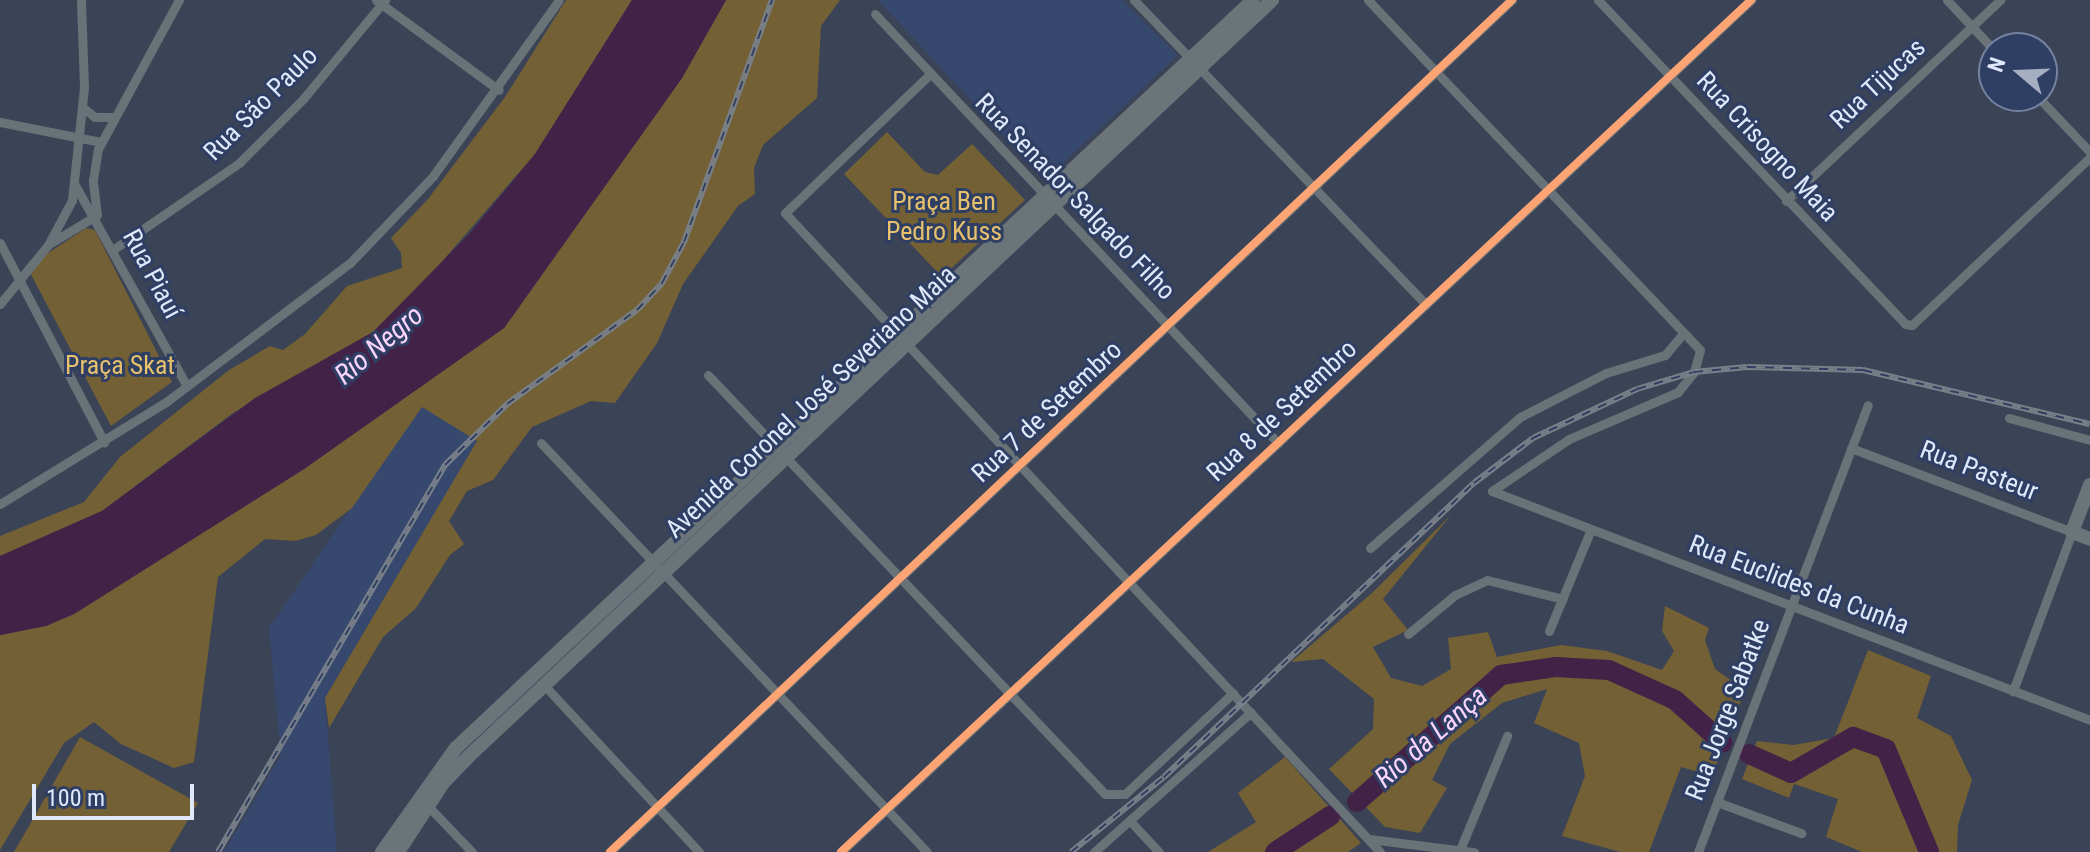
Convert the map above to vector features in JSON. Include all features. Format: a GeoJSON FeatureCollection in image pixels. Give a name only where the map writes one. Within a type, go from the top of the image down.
{"type":"FeatureCollection","features":[{"type":"Feature","properties":{"kind":"main road","name":"Avenida Coronel José Severiano Maia"},"geometry":{"type":"LineString","coordinates":[[1195,64],[1253,0]]}},
{"type":"Feature","properties":{"kind":"main road","name":"Avenida Coronel José Severiano Maia"},"geometry":{"type":"LineString","coordinates":[[382,852],[444,760],[659,568],[1195,64],[1272,0]]}},
{"type":"Feature","properties":{"kind":"main road"},"geometry":{"type":"LineString","coordinates":[[2072,532],[2090,485]]}},
{"type":"Feature","properties":{"kind":"main road","name":"Rua Pasteur"},"geometry":{"type":"LineString","coordinates":[[2072,532],[2090,539]]}},
{"type":"Feature","properties":{"kind":"main road","name":"Avenida Coronel José Severiano Maia"},"geometry":{"type":"LineString","coordinates":[[398,852],[456,769],[659,568]]}},
{"type":"Feature","properties":{"kind":"street"},"geometry":{"type":"LineString","coordinates":[[0,304],[48,245],[67,213],[75,185],[82,107],[81,0]]}},
{"type":"Feature","properties":{"kind":"street"},"geometry":{"type":"LineString","coordinates":[[48,245],[97,215],[93,180],[101,142],[179,0]]}},
{"type":"Feature","properties":{"kind":"street"},"geometry":{"type":"LineString","coordinates":[[0,504],[104,442],[187,386],[375,239],[433,176],[499,90],[559,0]]}},
{"type":"Feature","properties":{"kind":"street"},"geometry":{"type":"LineString","coordinates":[[1134,0],[1426,304]]}},
{"type":"Feature","properties":{"kind":"street"},"geometry":{"type":"LineString","coordinates":[[1368,0],[1682,335],[1665,355],[1606,373],[1520,417],[1370,548]]}},
{"type":"Feature","properties":{"kind":"street","name":"Rua 7 de Setembro"},"geometry":{"type":"LineString","coordinates":[[610,852],[1512,0]]}},
{"type":"Feature","properties":{"kind":"street","name":"Rua Crisogno Maia"},"geometry":{"type":"LineString","coordinates":[[1598,0],[1905,324],[1912,325],[2090,155]]}},
{"type":"Feature","properties":{"kind":"street","name":"Rua 8 de Setembro"},"geometry":{"type":"LineString","coordinates":[[841,852],[1751,0]]}},
{"type":"Feature","properties":{"kind":"street"},"geometry":{"type":"LineString","coordinates":[[1947,0],[1978,33]]}},
{"type":"Feature","properties":{"kind":"street","name":"Rua Tijucas"},"geometry":{"type":"LineString","coordinates":[[1786,201],[2000,0]]}},
{"type":"Feature","properties":{"kind":"street"},"geometry":{"type":"LineString","coordinates":[[381,1],[499,90]]}},
{"type":"Feature","properties":{"kind":"street","name":"Rua São Paulo"},"geometry":{"type":"LineString","coordinates":[[114,249],[239,163],[303,99],[381,1]]}},
{"type":"Feature","properties":{"kind":"street","name":"Rua Senador Salgado Filho"},"geometry":{"type":"LineString","coordinates":[[875,14],[929,75],[1278,443]]}},
{"type":"Feature","properties":{"kind":"street"},"geometry":{"type":"LineString","coordinates":[[929,75],[785,213],[1380,852]]}},
{"type":"Feature","properties":{"kind":"street"},"geometry":{"type":"LineString","coordinates":[[82,107],[95,117],[113,117]]}},
{"type":"Feature","properties":{"kind":"street"},"geometry":{"type":"LineString","coordinates":[[2051,112],[2090,155]]}},
{"type":"Feature","properties":{"kind":"street"},"geometry":{"type":"LineString","coordinates":[[0,122],[101,142]]}},
{"type":"Feature","properties":{"kind":"street","name":"Rua Piauí"},"geometry":{"type":"LineString","coordinates":[[75,185],[97,215],[187,386]]}},
{"type":"Feature","properties":{"kind":"street"},"geometry":{"type":"LineString","coordinates":[[0,243],[104,442]]}},
{"type":"Feature","properties":{"kind":"street","name":"Rua Euclides da Cunha"},"geometry":{"type":"LineString","coordinates":[[1682,335],[1700,350],[1700,359],[1678,392],[1569,439],[1492,491],[2090,720]]}},
{"type":"Feature","properties":{"kind":"street"},"geometry":{"type":"LineString","coordinates":[[708,375],[1008,696],[1112,797],[1125,794],[1233,693]]}},
{"type":"Feature","properties":{"kind":"street","name":"Rua Jorge Sabatke"},"geometry":{"type":"LineString","coordinates":[[1698,852],[1868,405]]}},
{"type":"Feature","properties":{"kind":"street"},"geometry":{"type":"LineString","coordinates":[[2009,418],[2090,440]]}},
{"type":"Feature","properties":{"kind":"street"},"geometry":{"type":"LineString","coordinates":[[541,443],[927,852]]}},
{"type":"Feature","properties":{"kind":"street","name":"Rua Pasteur"},"geometry":{"type":"LineString","coordinates":[[1851,448],[2072,532]]}},
{"type":"Feature","properties":{"kind":"street"},"geometry":{"type":"LineString","coordinates":[[1549,631],[1591,529]]}},
{"type":"Feature","properties":{"kind":"street"},"geometry":{"type":"LineString","coordinates":[[2013,691],[2072,532]]}},
{"type":"Feature","properties":{"kind":"street"},"geometry":{"type":"LineString","coordinates":[[1408,634],[1455,595],[1487,580],[1563,599]]}},
{"type":"Feature","properties":{"kind":"street"},"geometry":{"type":"LineString","coordinates":[[544,685],[699,852]]}},
{"type":"Feature","properties":{"kind":"street"},"geometry":{"type":"LineString","coordinates":[[1094,852],[1251,712]]}},
{"type":"Feature","properties":{"kind":"street"},"geometry":{"type":"LineString","coordinates":[[1460,850],[1507,736]]}},
{"type":"Feature","properties":{"kind":"street"},"geometry":{"type":"LineString","coordinates":[[1717,802],[1801,833]]}},
{"type":"Feature","properties":{"kind":"street"},"geometry":{"type":"LineString","coordinates":[[428,806],[472,852]]}},
{"type":"Feature","properties":{"kind":"street"},"geometry":{"type":"LineString","coordinates":[[1131,822],[1159,852]]}},
{"type":"Feature","properties":{"kind":"street"},"geometry":{"type":"LineString","coordinates":[[1369,839],[1474,852]]}},
{"type":"Feature","properties":{"kind":"shaded area"},"geometry":{"type":"Polygon","coordinates":[[[878,0],[1122,0],[1178,55],[1045,180],[878,0]]]}},
{"type":"Feature","properties":{"kind":"shaded area"},"geometry":{"type":"Polygon","coordinates":[[[421,406],[478,440],[325,698],[337,852],[224,852],[281,755],[269,628],[421,406]]]}},
{"type":"Feature","properties":{"kind":"green space"},"geometry":{"type":"Polygon","coordinates":[[[566,0],[632,0],[535,154],[408,301],[373,332],[233,413],[102,511],[0,556],[0,536],[84,502],[120,457],[229,370],[270,346],[283,350],[305,334],[347,286],[402,268],[401,253],[391,238],[428,199],[505,97],[566,0]]]}},
{"type":"Feature","properties":{"kind":"green space"},"geometry":{"type":"Polygon","coordinates":[[[726,0],[840,0],[821,26],[817,98],[763,145],[754,168],[755,194],[738,206],[683,284],[657,343],[615,403],[591,401],[532,427],[493,480],[467,491],[449,521],[464,544],[450,555],[416,608],[383,637],[329,728],[325,698],[477,441],[422,407],[352,508],[316,535],[295,541],[265,539],[218,577],[194,762],[174,768],[121,744],[94,722],[64,743],[0,850],[0,635],[46,626],[74,614],[304,469],[504,328],[682,78],[726,0]]]}},
{"type":"Feature","properties":{"kind":"green space","name":"Praça Ben Pedro Kuss"},"geometry":{"type":"Polygon","coordinates":[[[887,132],[925,172],[938,175],[972,144],[1025,200],[942,277],[844,174],[887,132]]]}},
{"type":"Feature","properties":{"kind":"green space","name":"Praça Skat"},"geometry":{"type":"Polygon","coordinates":[[[86,228],[95,230],[172,382],[111,426],[27,267],[86,228]]]}},
{"type":"Feature","properties":{"kind":"green space"},"geometry":{"type":"Polygon","coordinates":[[[1451,515],[1383,599],[1408,630],[1373,647],[1391,678],[1422,686],[1451,669],[1448,638],[1488,632],[1497,657],[1561,645],[1607,651],[1662,670],[1674,651],[1662,631],[1665,606],[1709,628],[1705,640],[1715,669],[1745,690],[1712,776],[1681,767],[1649,852],[1620,852],[1562,836],[1585,776],[1579,743],[1534,723],[1547,689],[1502,703],[1450,744],[1432,780],[1447,788],[1420,833],[1385,827],[1329,769],[1373,729],[1374,699],[1323,659],[1291,662],[1372,593],[1451,515]]]}},
{"type":"Feature","properties":{"kind":"green space"},"geometry":{"type":"Polygon","coordinates":[[[1868,650],[1931,676],[1917,718],[1951,736],[1972,780],[1958,825],[1957,852],[1862,852],[1826,837],[1838,799],[1794,784],[1789,798],[1742,779],[1757,741],[1793,745],[1834,738],[1868,650]]]}},
{"type":"Feature","properties":{"kind":"green space"},"geometry":{"type":"Polygon","coordinates":[[[80,737],[198,803],[169,852],[14,852],[80,737]]]}},
{"type":"Feature","properties":{"kind":"green space"},"geometry":{"type":"Polygon","coordinates":[[[1285,757],[1361,843],[1348,852],[1208,852],[1256,822],[1238,793],[1285,757]]]}},
{"type":"Feature","properties":{"kind":"water","name":"Rio Negro"},"geometry":{"type":"Polygon","coordinates":[[[632,0],[726,0],[682,78],[504,328],[304,469],[74,614],[46,626],[0,635],[0,556],[102,511],[255,398],[373,332],[470,233],[535,154],[632,0]]]}},
{"type":"Feature","properties":{"kind":"waterway","name":"Rio da Lança"},"geometry":{"type":"LineString","coordinates":[[1357,802],[1501,675],[1556,667],[1609,670],[1675,700],[1723,743]]}},
{"type":"Feature","properties":{"kind":"waterway","name":"Rio da Lança"},"geometry":{"type":"LineString","coordinates":[[1749,754],[1791,773],[1853,737],[1886,749],[1929,852]]}},
{"type":"Feature","properties":{"kind":"waterway","name":"Rio da Lança"},"geometry":{"type":"LineString","coordinates":[[1275,852],[1330,816]]}},
{"type":"Feature","properties":{"kind":"railway"},"geometry":{"type":"LineString","coordinates":[[218,852],[445,465],[507,404],[637,310],[662,283],[684,242],[772,0]]}},
{"type":"Feature","properties":{"kind":"railway"},"geometry":{"type":"LineString","coordinates":[[1071,852],[1164,777],[1474,483],[1533,438],[1637,389],[1694,372],[1747,367],[1863,370],[2090,424]]}},
{"type":"Feature","properties":{"kind":"cycle path"},"geometry":{"type":"LineString","coordinates":[[610,852],[1512,0]]}},
{"type":"Feature","properties":{"kind":"cycle path"},"geometry":{"type":"LineString","coordinates":[[841,852],[1751,0]]}}]}
